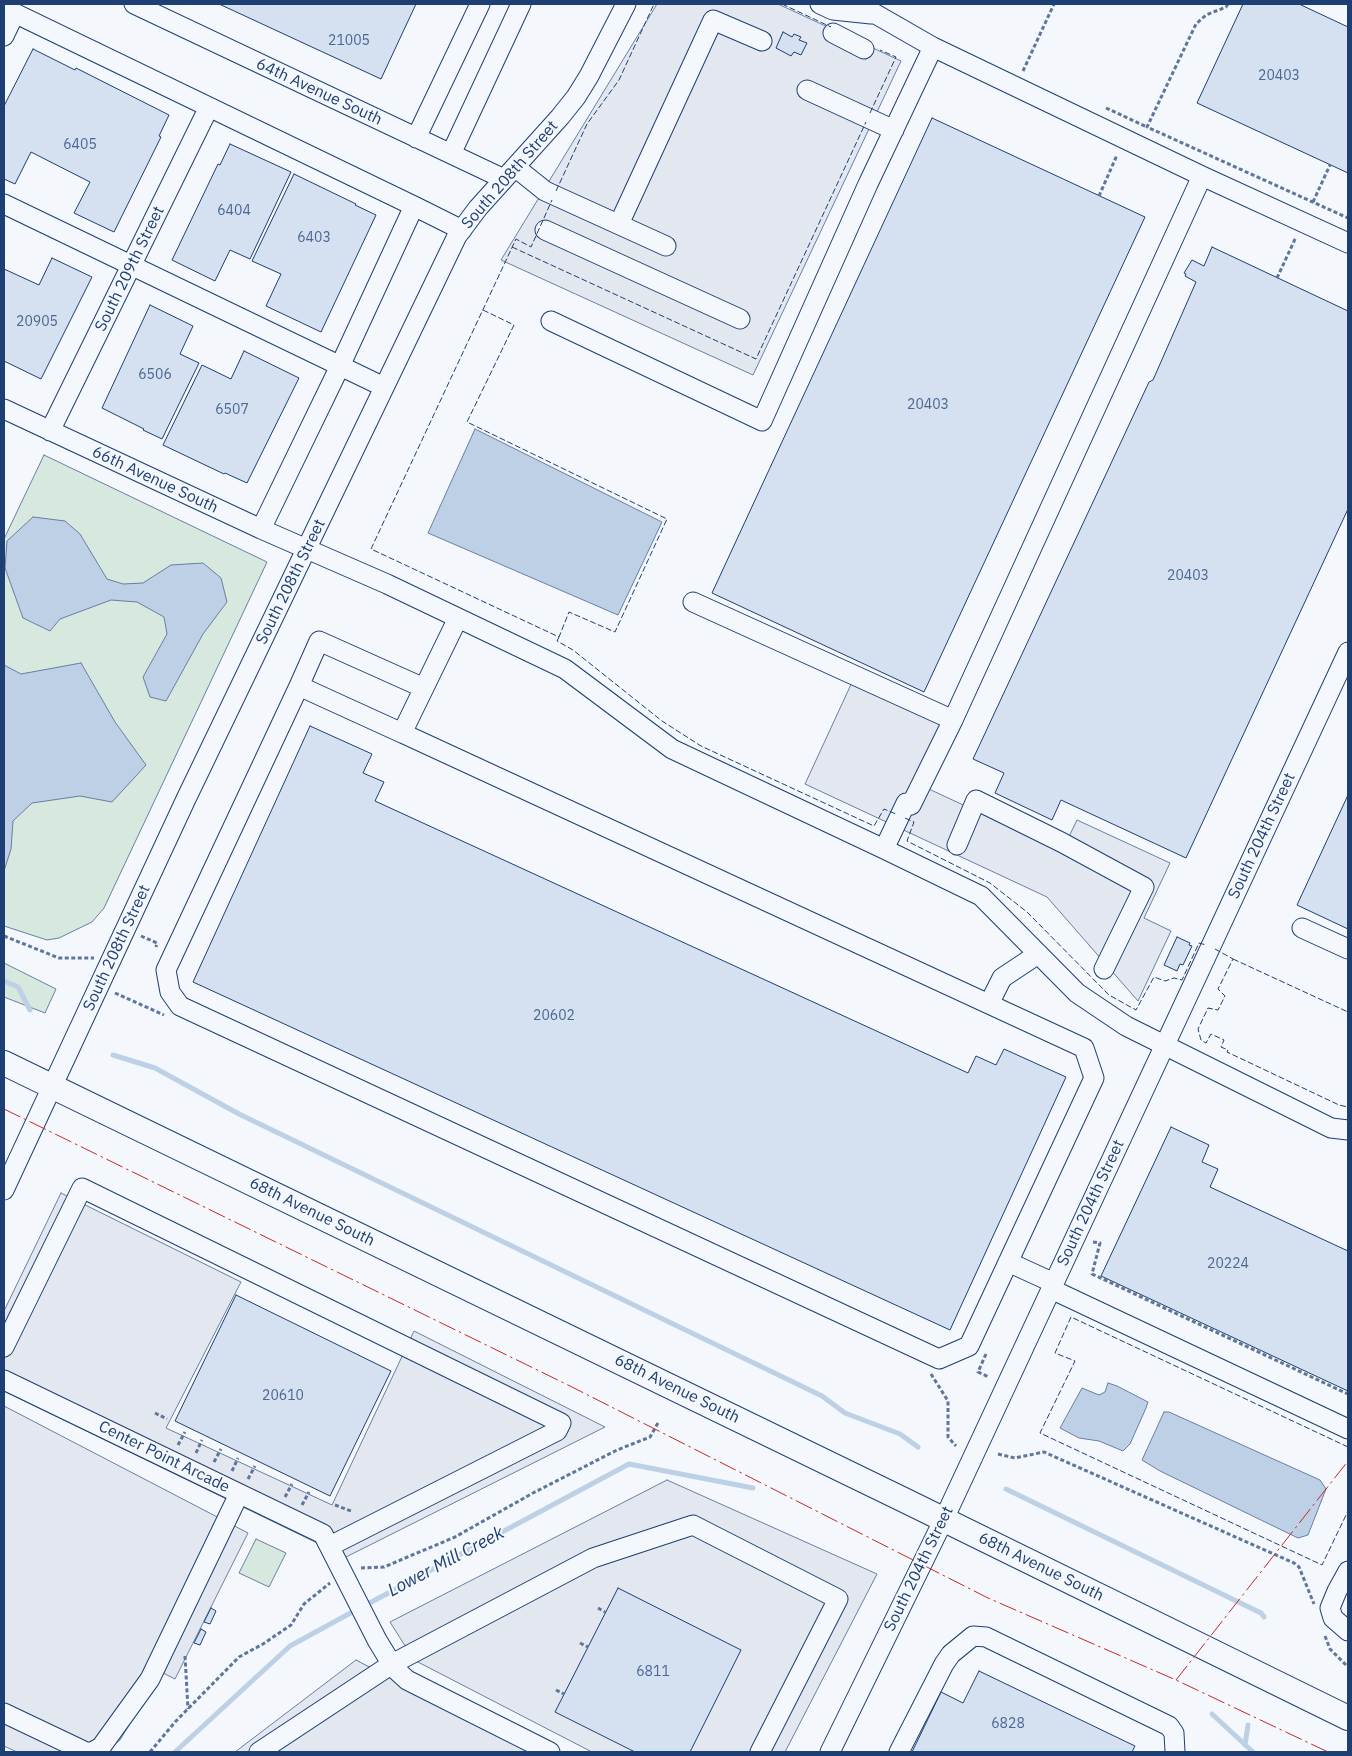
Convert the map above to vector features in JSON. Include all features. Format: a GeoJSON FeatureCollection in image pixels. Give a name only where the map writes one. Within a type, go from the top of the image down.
{"type":"FeatureCollection","features":[{"type":"Feature","properties":{"kind":"main road","name":"68th Avenue South"},"geometry":{"type":"LineString","coordinates":[[4,1063],[944,1519],[1348,1718]]}},
{"type":"Feature","properties":{"kind":"street","name":"64th Avenue South"},"geometry":{"type":"LineString","coordinates":[[134,4],[451,154],[509,173],[666,246]]}},
{"type":"Feature","properties":{"kind":"street"},"geometry":{"type":"LineString","coordinates":[[416,138],[480,4]]}},
{"type":"Feature","properties":{"kind":"street"},"geometry":{"type":"LineString","coordinates":[[451,154],[520,4]]}},
{"type":"Feature","properties":{"kind":"street","name":"South 208th Street"},"geometry":{"type":"LineString","coordinates":[[4,1190],[186,799],[457,236],[478,208],[576,97],[594,68],[626,4]]}},
{"type":"Feature","properties":{"kind":"street"},"geometry":{"type":"LineString","coordinates":[[820,4],[833,10],[874,15]]}},
{"type":"Feature","properties":{"kind":"street"},"geometry":{"type":"LineString","coordinates":[[858,4],[874,15],[933,47],[1202,176],[1348,243]]}},
{"type":"Feature","properties":{"kind":"street"},"geometry":{"type":"LineString","coordinates":[[4,36],[9,10],[462,230]]}},
{"type":"Feature","properties":{"kind":"street"},"geometry":{"type":"LineString","coordinates":[[619,224],[713,20],[762,41]]}},
{"type":"Feature","properties":{"kind":"street"},"geometry":{"type":"LineString","coordinates":[[833,34],[864,49]]}},
{"type":"Feature","properties":{"kind":"street"},"geometry":{"type":"LineString","coordinates":[[551,321],[762,421],[933,47]]}},
{"type":"Feature","properties":{"kind":"street"},"geometry":{"type":"LineString","coordinates":[[807,90],[894,130]]}},
{"type":"Feature","properties":{"kind":"street","name":"South 209th Street"},"geometry":{"type":"LineString","coordinates":[[50,431],[210,107]]}},
{"type":"Feature","properties":{"kind":"street"},"geometry":{"type":"LineString","coordinates":[[884,849],[953,720],[1202,176]]}},
{"type":"Feature","properties":{"kind":"street"},"geometry":{"type":"LineString","coordinates":[[4,204],[384,387]]}},
{"type":"Feature","properties":{"kind":"street"},"geometry":{"type":"LineString","coordinates":[[261,529],[340,366],[414,206]]}},
{"type":"Feature","properties":{"kind":"street"},"geometry":{"type":"LineString","coordinates":[[545,230],[740,319]]}},
{"type":"Feature","properties":{"kind":"street","name":"66th Avenue South"},"geometry":{"type":"LineString","coordinates":[[4,409],[261,529],[387,584],[565,668],[672,749],[981,896],[1077,993],[1126,1026],[1330,1128],[1348,1130]]}},
{"type":"Feature","properties":{"kind":"street"},"geometry":{"type":"LineString","coordinates":[[693,602],[953,720]]}},
{"type":"Feature","properties":{"kind":"street"},"geometry":{"type":"LineString","coordinates":[[402,733],[458,618]]}},
{"type":"Feature","properties":{"kind":"street"},"geometry":{"type":"LineString","coordinates":[[299,686],[1084,1048],[1094,1078],[969,1346],[939,1359],[180,1006],[170,992],[166,970],[319,641],[424,688]]}},
{"type":"Feature","properties":{"kind":"street","name":"South 204th Street"},"geometry":{"type":"LineString","coordinates":[[830,1752],[944,1519],[1348,652]]}},
{"type":"Feature","properties":{"kind":"street"},"geometry":{"type":"LineString","coordinates":[[956,845],[976,800],[1061,842],[1144,887],[1104,969]]}},
{"type":"Feature","properties":{"kind":"street"},"geometry":{"type":"LineString","coordinates":[[1302,928],[1348,949]]}},
{"type":"Feature","properties":{"kind":"street"},"geometry":{"type":"LineString","coordinates":[[989,1004],[1002,978],[1038,954]]}},
{"type":"Feature","properties":{"kind":"street"},"geometry":{"type":"LineString","coordinates":[[4,1347],[82,1188],[561,1423],[557,1431],[327,1540],[336,1575],[392,1664],[407,1680],[550,1752]]}},
{"type":"Feature","properties":{"kind":"street"},"geometry":{"type":"LineString","coordinates":[[1008,1262],[1052,1286],[1348,1429]]}},
{"type":"Feature","properties":{"kind":"street","name":"Center Point Arcade"},"geometry":{"type":"LineString","coordinates":[[4,1380],[243,1487],[327,1540]]}},
{"type":"Feature","properties":{"kind":"street"},"geometry":{"type":"LineString","coordinates":[[4,1713],[86,1752],[92,1752],[101,1747],[150,1679],[243,1487]]}},
{"type":"Feature","properties":{"kind":"street"},"geometry":{"type":"LineString","coordinates":[[259,1752],[392,1664],[599,1555],[693,1525],[838,1599],[760,1752]]}},
{"type":"Feature","properties":{"kind":"street"},"geometry":{"type":"LineString","coordinates":[[1348,1571],[1337,1590],[1330,1608],[1333,1618],[1348,1631]]}},
{"type":"Feature","properties":{"kind":"street"},"geometry":{"type":"LineString","coordinates":[[899,1752],[944,1664],[951,1654],[973,1636],[986,1637],[1169,1726],[1174,1733],[1175,1752]]}},
{"type":"Feature","properties":{"kind":"path"},"geometry":{"type":"LineString","coordinates":[[1031,74],[1022,70],[1054,4]]}},
{"type":"Feature","properties":{"kind":"path"},"geometry":{"type":"LineString","coordinates":[[1147,127],[1196,24],[1206,15],[1226,7],[1228,4]]}},
{"type":"Feature","properties":{"kind":"path"},"geometry":{"type":"LineString","coordinates":[[1102,107],[1348,218]]}},
{"type":"Feature","properties":{"kind":"path"},"geometry":{"type":"LineString","coordinates":[[1099,196],[1118,154]]}},
{"type":"Feature","properties":{"kind":"path"},"geometry":{"type":"LineString","coordinates":[[1313,202],[1330,165]]}},
{"type":"Feature","properties":{"kind":"path"},"geometry":{"type":"LineString","coordinates":[[1277,278],[1296,236]]}},
{"type":"Feature","properties":{"kind":"path"},"geometry":{"type":"LineString","coordinates":[[4,936],[59,958],[91,957]]}},
{"type":"Feature","properties":{"kind":"path"},"geometry":{"type":"LineString","coordinates":[[114,992],[168,1016]]}},
{"type":"Feature","properties":{"kind":"path"},"geometry":{"type":"LineString","coordinates":[[1093,1242],[1100,1243],[1092,1274],[1348,1394]]}},
{"type":"Feature","properties":{"kind":"path"},"geometry":{"type":"LineString","coordinates":[[926,1369],[935,1379],[948,1401],[948,1437],[956,1446]]}},
{"type":"Feature","properties":{"kind":"path"},"geometry":{"type":"LineString","coordinates":[[155,1413],[167,1419]]}},
{"type":"Feature","properties":{"kind":"path"},"geometry":{"type":"LineString","coordinates":[[361,1568],[384,1567],[455,1537],[533,1492],[617,1450],[650,1437],[658,1423]]}},
{"type":"Feature","properties":{"kind":"path"},"geometry":{"type":"LineString","coordinates":[[177,1447],[184,1432]]}},
{"type":"Feature","properties":{"kind":"path"},"geometry":{"type":"LineString","coordinates":[[195,1455],[202,1440]]}},
{"type":"Feature","properties":{"kind":"path"},"geometry":{"type":"LineString","coordinates":[[213,1465],[221,1449]]}},
{"type":"Feature","properties":{"kind":"path"},"geometry":{"type":"LineString","coordinates":[[998,1454],[1015,1458],[1044,1452],[1294,1563],[1299,1567],[1315,1607]]}},
{"type":"Feature","properties":{"kind":"path"},"geometry":{"type":"LineString","coordinates":[[230,1473],[238,1458]]}},
{"type":"Feature","properties":{"kind":"path"},"geometry":{"type":"LineString","coordinates":[[243,1487],[254,1466]]}},
{"type":"Feature","properties":{"kind":"path"},"geometry":{"type":"LineString","coordinates":[[284,1499],[292,1484]]}},
{"type":"Feature","properties":{"kind":"path"},"geometry":{"type":"LineString","coordinates":[[301,1507],[309,1492]]}},
{"type":"Feature","properties":{"kind":"path"},"geometry":{"type":"LineString","coordinates":[[335,1505],[351,1511]]}},
{"type":"Feature","properties":{"kind":"path"},"geometry":{"type":"LineString","coordinates":[[150,1752],[188,1709],[239,1657],[263,1644],[291,1625],[304,1604],[336,1575]]}},
{"type":"Feature","properties":{"kind":"path"},"geometry":{"type":"LineString","coordinates":[[598,1608],[606,1612]]}},
{"type":"Feature","properties":{"kind":"path"},"geometry":{"type":"LineString","coordinates":[[1324,1632],[1330,1649],[1348,1667]]}},
{"type":"Feature","properties":{"kind":"path"},"geometry":{"type":"LineString","coordinates":[[580,1643],[588,1647]]}},
{"type":"Feature","properties":{"kind":"path"},"geometry":{"type":"LineString","coordinates":[[185,1656],[188,1709]]}},
{"type":"Feature","properties":{"kind":"path"},"geometry":{"type":"LineString","coordinates":[[556,1690],[564,1694]]}},
{"type":"Feature","properties":{"kind":"shaded area"},"geometry":{"type":"Polygon","coordinates":[[[657,4],[778,4],[901,61],[753,375],[501,260],[657,4]]]}},
{"type":"Feature","properties":{"kind":"shaded area"},"geometry":{"type":"Polygon","coordinates":[[[44,455],[267,562],[104,908],[92,922],[59,938],[47,940],[4,926],[4,539],[44,455]]]}},
{"type":"Feature","properties":{"kind":"shaded area"},"geometry":{"type":"Polygon","coordinates":[[[854,678],[944,720],[916,783],[1062,851],[1077,820],[1170,863],[1144,918],[1171,931],[1138,1001],[1047,897],[805,784],[854,678]]]}},
{"type":"Feature","properties":{"kind":"shaded area"},"geometry":{"type":"Polygon","coordinates":[[[4,963],[56,989],[45,1013],[4,997],[4,963]]]}},
{"type":"Feature","properties":{"kind":"shaded area"},"geometry":{"type":"Polygon","coordinates":[[[61,1193],[241,1282],[166,1428],[332,1505],[414,1331],[605,1427],[346,1557],[4,1391],[4,1311],[61,1193]]]}},
{"type":"Feature","properties":{"kind":"shaded area"},"geometry":{"type":"Polygon","coordinates":[[[4,1406],[248,1533],[175,1679],[161,1672],[120,1740],[105,1752],[17,1752],[4,1746],[4,1406]]]}},
{"type":"Feature","properties":{"kind":"shaded area"},"geometry":{"type":"Polygon","coordinates":[[[667,1480],[877,1574],[785,1752],[592,1752],[414,1660],[390,1622],[667,1480]]]}},
{"type":"Feature","properties":{"kind":"shaded area"},"geometry":{"type":"Polygon","coordinates":[[[256,1539],[286,1553],[269,1587],[239,1573],[256,1539]]]}},
{"type":"Feature","properties":{"kind":"shaded area"},"geometry":{"type":"Polygon","coordinates":[[[356,1660],[530,1752],[235,1752],[356,1660]]]}},
{"type":"Feature","properties":{"kind":"water"},"geometry":{"type":"Polygon","coordinates":[[[475,429],[662,522],[618,615],[428,533],[475,429]]]}},
{"type":"Feature","properties":{"kind":"water"},"geometry":{"type":"Polygon","coordinates":[[[33,517],[65,521],[80,534],[107,579],[123,584],[143,583],[171,565],[203,563],[221,578],[227,602],[203,634],[166,701],[150,697],[143,677],[167,634],[164,617],[137,602],[111,600],[60,619],[50,631],[23,618],[5,568],[7,541],[33,517]]]}},
{"type":"Feature","properties":{"kind":"water"},"geometry":{"type":"Polygon","coordinates":[[[81,663],[115,722],[146,765],[112,802],[80,796],[32,803],[13,821],[11,849],[4,871],[4,665],[21,674],[81,663]]]}},
{"type":"Feature","properties":{"kind":"water"},"geometry":{"type":"Polygon","coordinates":[[[1108,1383],[1148,1402],[1130,1444],[1123,1451],[1099,1441],[1079,1438],[1060,1428],[1082,1388],[1099,1395],[1105,1392],[1108,1383]]]}},
{"type":"Feature","properties":{"kind":"water"},"geometry":{"type":"Polygon","coordinates":[[[1164,1412],[1169,1412],[1320,1480],[1326,1489],[1308,1535],[1298,1538],[1160,1471],[1142,1460],[1164,1412]]]}},
{"type":"Feature","properties":{"kind":"building"},"geometry":{"type":"Polygon","coordinates":[[[219,4],[416,4],[381,79],[219,4]]]}},
{"type":"Feature","properties":{"kind":"building"},"geometry":{"type":"Polygon","coordinates":[[[1243,4],[1299,4],[1348,27],[1348,173],[1197,103],[1243,4]]]}},
{"type":"Feature","properties":{"kind":"building"},"geometry":{"type":"Polygon","coordinates":[[[783,32],[792,37],[794,34],[801,37],[799,40],[807,43],[801,55],[794,52],[791,56],[776,48],[783,32]]]}},
{"type":"Feature","properties":{"kind":"building"},"geometry":{"type":"Polygon","coordinates":[[[33,49],[75,70],[76,68],[169,115],[159,136],[161,137],[114,232],[74,213],[90,182],[31,152],[15,184],[4,179],[4,106],[33,49]]]}},
{"type":"Feature","properties":{"kind":"building"},"geometry":{"type":"Polygon","coordinates":[[[932,118],[1145,217],[924,692],[712,593],[932,118]]]}},
{"type":"Feature","properties":{"kind":"building"},"geometry":{"type":"Polygon","coordinates":[[[230,144],[291,172],[250,259],[230,250],[215,281],[172,260],[218,164],[220,165],[230,144]]]}},
{"type":"Feature","properties":{"kind":"building"},"geometry":{"type":"Polygon","coordinates":[[[294,174],[376,215],[321,332],[266,306],[281,274],[252,261],[294,174]]]}},
{"type":"Feature","properties":{"kind":"building"},"geometry":{"type":"Polygon","coordinates":[[[1212,247],[1348,311],[1348,509],[1186,858],[1061,800],[1052,820],[995,793],[1004,773],[973,759],[1149,382],[1153,380],[1196,282],[1185,276],[1186,274],[1184,273],[1192,260],[1204,266],[1212,247]]]}},
{"type":"Feature","properties":{"kind":"building"},"geometry":{"type":"Polygon","coordinates":[[[52,258],[92,277],[41,379],[4,361],[4,269],[39,285],[52,258]]]}},
{"type":"Feature","properties":{"kind":"building"},"geometry":{"type":"Polygon","coordinates":[[[150,305],[193,326],[180,354],[199,363],[162,439],[102,408],[150,305]]]}},
{"type":"Feature","properties":{"kind":"building"},"geometry":{"type":"Polygon","coordinates":[[[244,351],[299,378],[247,483],[163,445],[202,365],[231,379],[244,351]]]}},
{"type":"Feature","properties":{"kind":"building"},"geometry":{"type":"Polygon","coordinates":[[[310,726],[372,754],[363,773],[384,782],[375,801],[968,1073],[976,1056],[996,1065],[1004,1049],[1066,1077],[950,1330],[193,982],[310,726]]]}},
{"type":"Feature","properties":{"kind":"building"},"geometry":{"type":"Polygon","coordinates":[[[1348,795],[1348,929],[1297,905],[1348,795]]]}},
{"type":"Feature","properties":{"kind":"building"},"geometry":{"type":"Polygon","coordinates":[[[1177,937],[1190,943],[1189,945],[1192,946],[1183,965],[1180,964],[1177,971],[1164,965],[1177,937]]]}},
{"type":"Feature","properties":{"kind":"building"},"geometry":{"type":"Polygon","coordinates":[[[1171,1127],[1209,1145],[1202,1162],[1218,1169],[1210,1187],[1348,1251],[1348,1391],[1101,1276],[1171,1127]]]}},
{"type":"Feature","properties":{"kind":"building"},"geometry":{"type":"Polygon","coordinates":[[[236,1295],[391,1371],[330,1496],[175,1421],[236,1295]]]}},
{"type":"Feature","properties":{"kind":"building"},"geometry":{"type":"Polygon","coordinates":[[[618,1588],[741,1650],[690,1752],[635,1752],[555,1712],[618,1588]]]}},
{"type":"Feature","properties":{"kind":"building"},"geometry":{"type":"Polygon","coordinates":[[[211,1608],[216,1611],[210,1624],[204,1622],[211,1608]]]}},
{"type":"Feature","properties":{"kind":"building"},"geometry":{"type":"Polygon","coordinates":[[[201,1629],[206,1632],[200,1645],[194,1643],[201,1629]]]}},
{"type":"Feature","properties":{"kind":"building"},"geometry":{"type":"Polygon","coordinates":[[[979,1671],[1135,1746],[1132,1752],[912,1752],[941,1692],[963,1703],[979,1671]]]}},
{"type":"Feature","properties":{"kind":"waterway"},"geometry":{"type":"LineString","coordinates":[[4,981],[18,987],[30,1010]]}},
{"type":"Feature","properties":{"kind":"waterway"},"geometry":{"type":"LineString","coordinates":[[113,1055],[155,1068],[239,1114],[822,1396],[845,1413],[900,1434],[918,1447]]}},
{"type":"Feature","properties":{"kind":"waterway","name":"Lower Mill Creek"},"geometry":{"type":"LineString","coordinates":[[364,1606],[629,1464],[753,1488]]}},
{"type":"Feature","properties":{"kind":"waterway"},"geometry":{"type":"LineString","coordinates":[[1006,1489],[1261,1613],[1264,1617]]}},
{"type":"Feature","properties":{"kind":"waterway","name":"Lower Mill Creek"},"geometry":{"type":"LineString","coordinates":[[175,1752],[290,1646],[356,1610]]}},
{"type":"Feature","properties":{"kind":"waterway","name":"Lower Mill Creek"},"geometry":{"type":"LineString","coordinates":[[1212,1714],[1253,1752]]}},
{"type":"Feature","properties":{"kind":"waterway"},"geometry":{"type":"LineString","coordinates":[[1245,1745],[1248,1725]]}},
{"type":"Feature","properties":{"kind":"fence"},"geometry":{"type":"LineString","coordinates":[[556,191],[587,124],[619,80],[654,4]]}},
{"type":"Feature","properties":{"kind":"fence"},"geometry":{"type":"LineString","coordinates":[[782,4],[831,27]]}},
{"type":"Feature","properties":{"kind":"fence"},"geometry":{"type":"LineString","coordinates":[[870,113],[896,57],[880,50]]}},
{"type":"Feature","properties":{"kind":"fence"},"geometry":{"type":"LineString","coordinates":[[512,247],[756,359],[866,122]]}},
{"type":"Feature","properties":{"kind":"fence"},"geometry":{"type":"LineString","coordinates":[[483,310],[514,325],[467,422],[667,519],[615,632],[569,612],[559,637],[371,549],[516,239],[531,247],[552,200]]}},
{"type":"Feature","properties":{"kind":"fence"},"geometry":{"type":"LineString","coordinates":[[559,637],[557,641],[573,650],[662,721],[701,746],[874,826],[884,809],[896,814]]}},
{"type":"Feature","properties":{"kind":"fence"},"geometry":{"type":"LineString","coordinates":[[905,818],[914,822],[907,841],[990,883],[1027,912],[1109,995],[1136,1010],[1154,977],[1165,981],[1174,978],[1182,980],[1199,943],[1206,945]]}},
{"type":"Feature","properties":{"kind":"fence"},"geometry":{"type":"LineString","coordinates":[[1215,949],[1233,959],[1218,989],[1225,996],[1218,1010],[1208,1008],[1198,1029],[1201,1040],[1206,1043],[1211,1034],[1224,1040],[1221,1047],[1228,1050],[1227,1052],[1339,1105],[1348,1107]]}},
{"type":"Feature","properties":{"kind":"fence"},"geometry":{"type":"LineString","coordinates":[[1233,959],[1348,1012]]}},
{"type":"Feature","properties":{"kind":"fence"},"geometry":{"type":"LineString","coordinates":[[1348,1447],[1071,1317],[1055,1353],[1075,1361],[1040,1433],[1322,1565],[1348,1511]]}},
{"type":"Feature","properties":{"kind":"power"},"geometry":{"type":"LineString","coordinates":[[4,1109],[570,1386],[988,1598],[1176,1680],[1328,1752]]}},
{"type":"Feature","properties":{"kind":"power"},"geometry":{"type":"LineString","coordinates":[[1176,1680],[1348,1461]]}}]}
